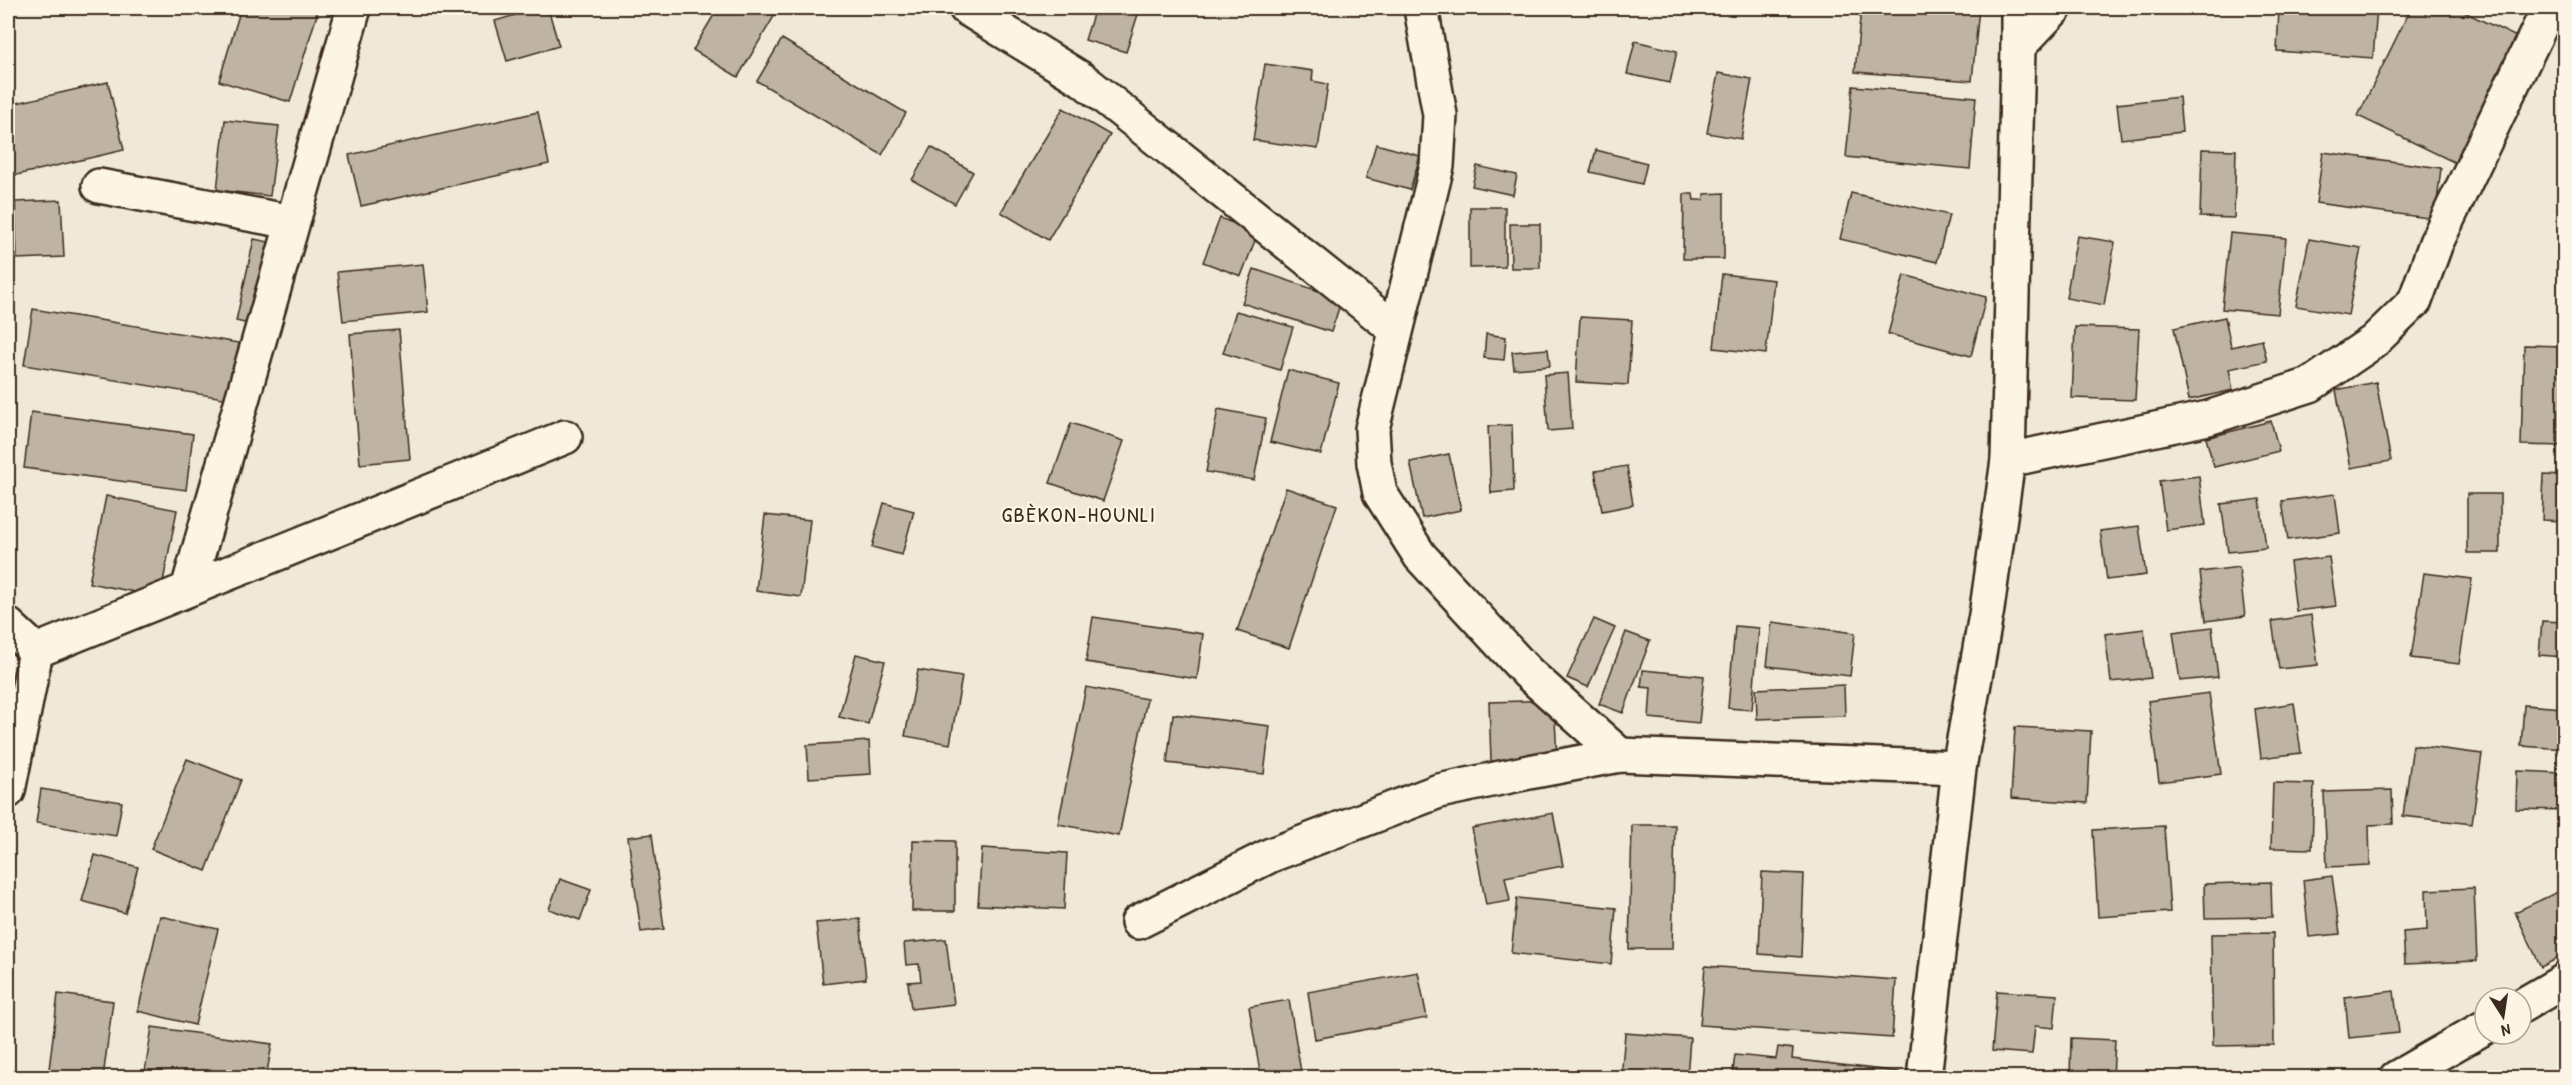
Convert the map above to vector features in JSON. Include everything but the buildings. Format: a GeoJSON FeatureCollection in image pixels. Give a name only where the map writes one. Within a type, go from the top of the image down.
{"type":"FeatureCollection","features":[{"type":"Feature","properties":{"kind":"street"},"geometry":{"type":"LineString","coordinates":[[188,589],[354,8]]}},
{"type":"Feature","properties":{"kind":"street"},"geometry":{"type":"LineString","coordinates":[[966,8],[1083,80],[1395,329]]}},
{"type":"Feature","properties":{"kind":"street"},"geometry":{"type":"LineString","coordinates":[[1421,8],[1440,115],[1437,166],[1372,429],[1374,463],[1380,493],[1419,556],[1475,618],[1528,673],[1620,755]]}},
{"type":"Feature","properties":{"kind":"street"},"geometry":{"type":"LineString","coordinates":[[1924,1077],[1959,768],[2008,460],[2018,8]]}},
{"type":"Feature","properties":{"kind":"street"},"geometry":{"type":"LineString","coordinates":[[2018,47],[2055,8]]}},
{"type":"Feature","properties":{"kind":"street"},"geometry":{"type":"LineString","coordinates":[[2008,460],[2208,418],[2310,385],[2373,342],[2415,301],[2436,243],[2548,8]]}},
{"type":"Feature","properties":{"kind":"street"},"geometry":{"type":"LineString","coordinates":[[99,186],[292,222]]}},
{"type":"Feature","properties":{"kind":"street"},"geometry":{"type":"LineString","coordinates":[[36,651],[565,437]]}},
{"type":"Feature","properties":{"kind":"street"},"geometry":{"type":"LineString","coordinates":[[8,625],[36,651]]}},
{"type":"Feature","properties":{"kind":"street"},"geometry":{"type":"LineString","coordinates":[[8,791],[36,651]]}},
{"type":"Feature","properties":{"kind":"street"},"geometry":{"type":"LineString","coordinates":[[1138,922],[1271,855],[1439,791],[1620,755],[1959,768]]}},
{"type":"Feature","properties":{"kind":"street"},"geometry":{"type":"LineString","coordinates":[[2533,999],[2565,981]]}},
{"type":"Feature","properties":{"kind":"street"},"geometry":{"type":"LineString","coordinates":[[2396,1077],[2473,1034]]}},
{"type":"Feature","properties":{"kind":"district","name":"GBÈKON-HOUNLI"},"geometry":{"type":"Point","coordinates":[1079,514]}}]}
